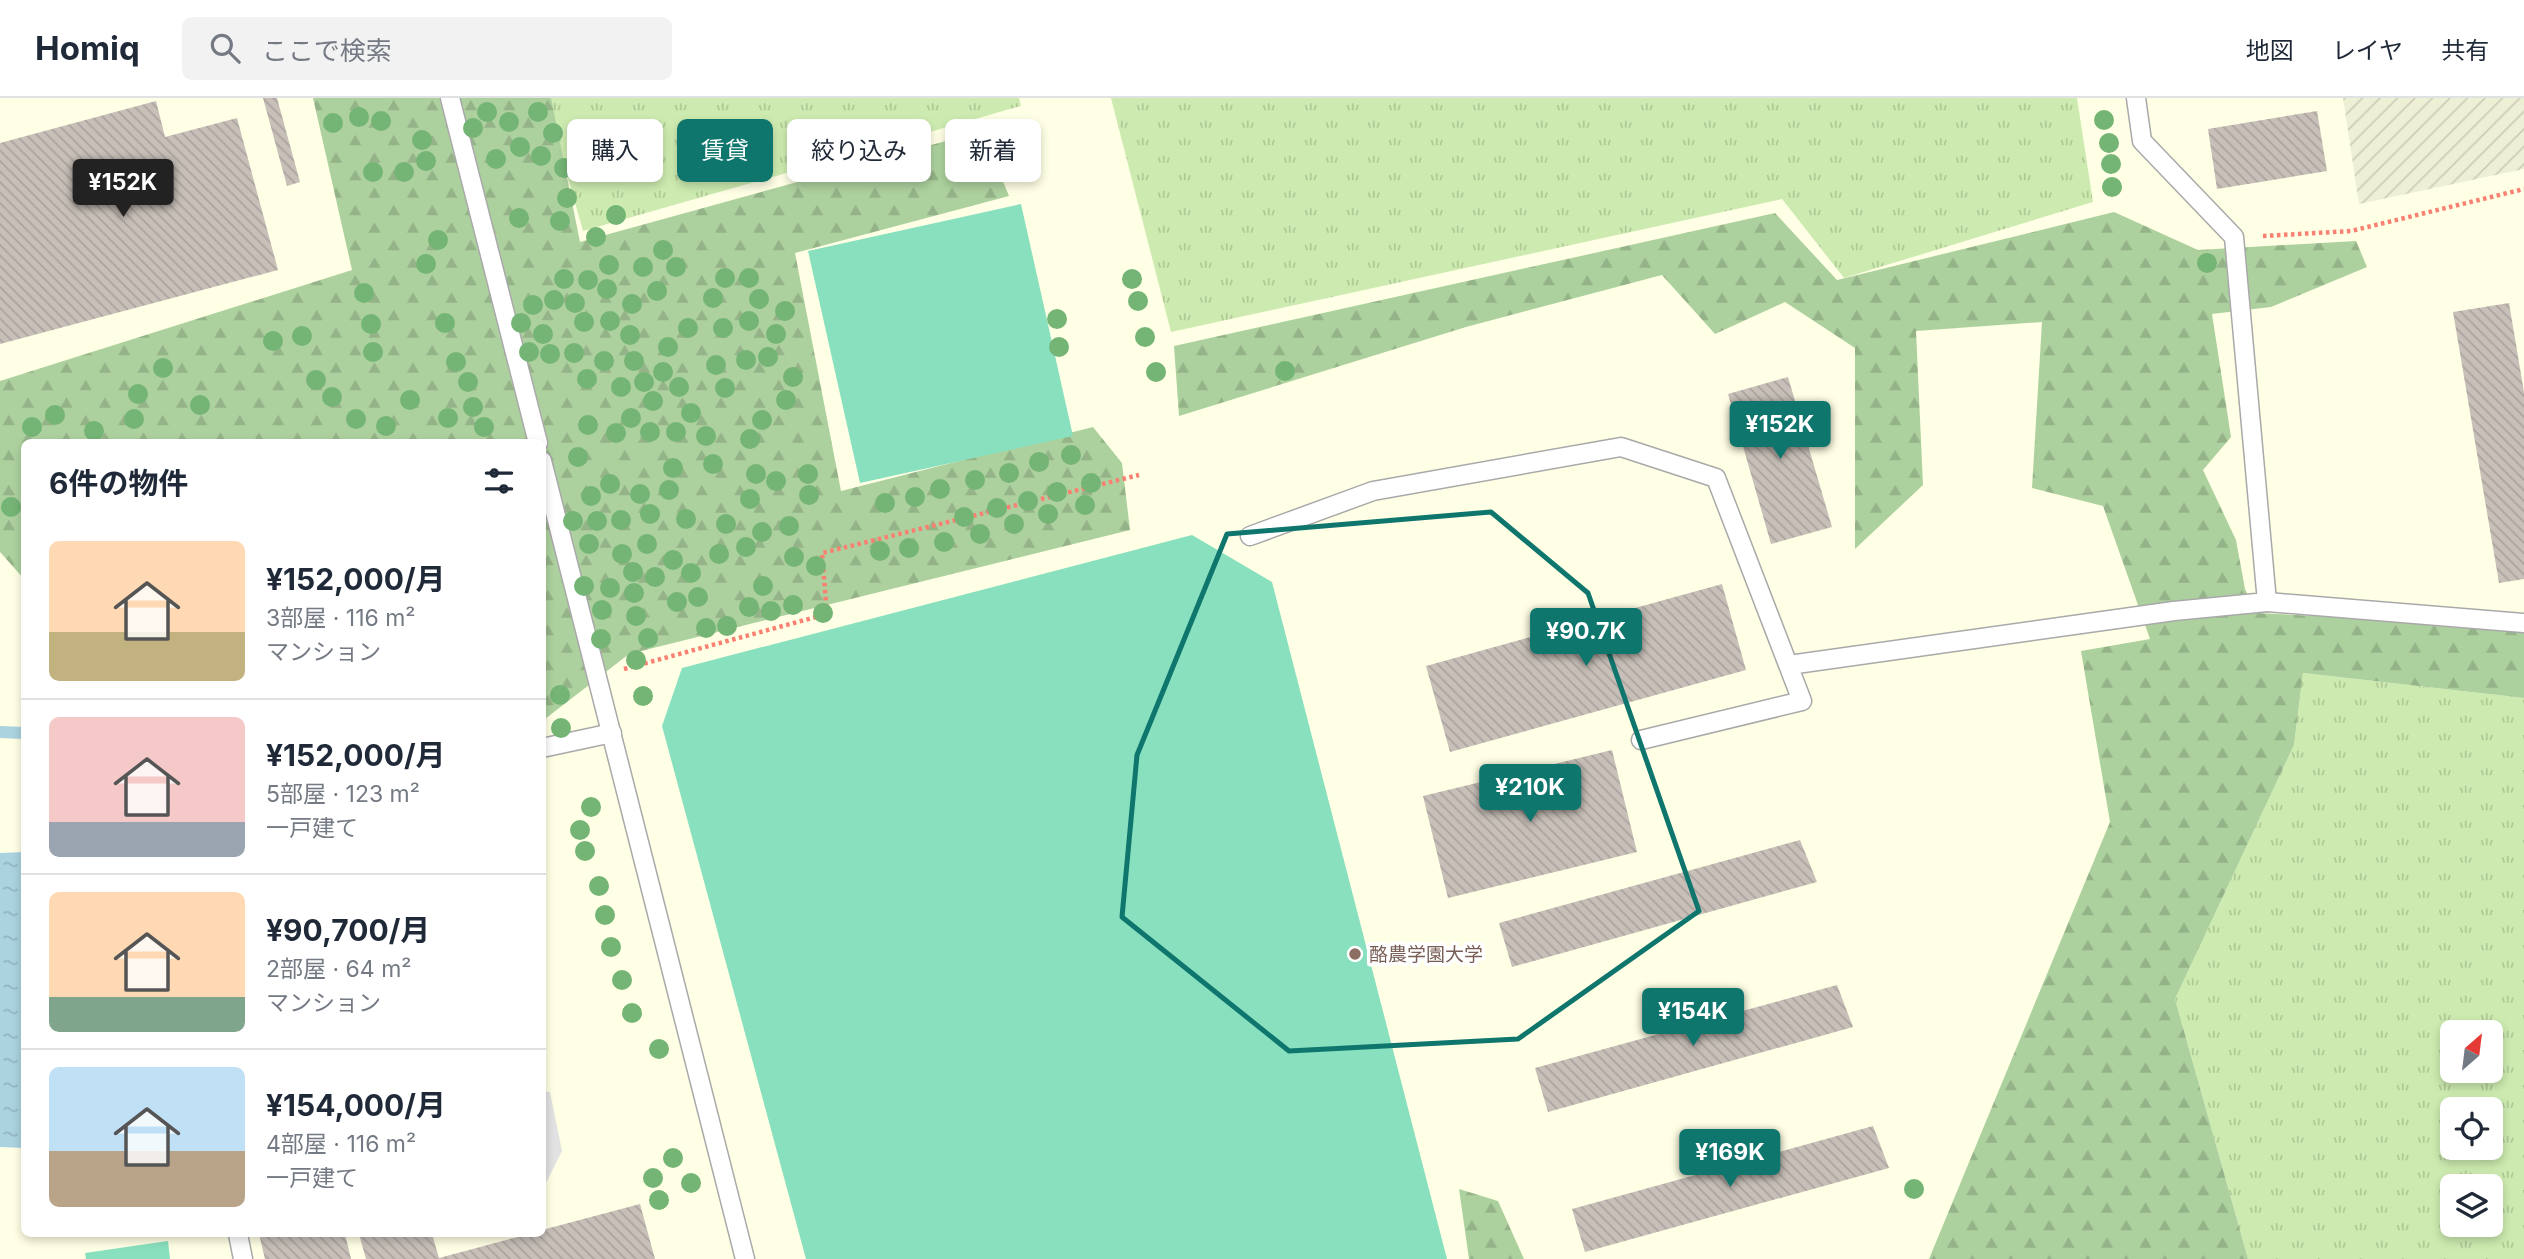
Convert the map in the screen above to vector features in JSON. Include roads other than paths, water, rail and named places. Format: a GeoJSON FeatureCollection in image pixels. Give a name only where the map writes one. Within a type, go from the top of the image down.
{"type":"FeatureCollection","features":[{"type":"Feature","properties":{"kind":"lane"},"geometry":{"type":"LineString","coordinates":[[450,98],[537,439]]}},
{"type":"Feature","properties":{"kind":"lane"},"geometry":{"type":"LineString","coordinates":[[2136,98],[2142,141],[2234,237],[2267,602]]}},
{"type":"Feature","properties":{"kind":"lane"},"geometry":{"type":"LineString","coordinates":[[1250,536],[1373,491],[1621,447],[1716,478],[1802,701],[1640,740]]}},
{"type":"Feature","properties":{"kind":"lane"},"geometry":{"type":"LineString","coordinates":[[546,477],[745,1259]]}},
{"type":"Feature","properties":{"kind":"lane"},"geometry":{"type":"LineString","coordinates":[[1789,665],[2174,611],[2267,602],[2524,623]]}},
{"type":"Feature","properties":{"kind":"lane"},"geometry":{"type":"LineString","coordinates":[[546,747],[611,733]]}},
{"type":"Feature","properties":{"kind":"lane"},"geometry":{"type":"LineString","coordinates":[[239,1237],[243,1259]]}},
{"type":"Feature","properties":{"kind":"water"},"geometry":{"type":"Polygon","coordinates":[[[21,852],[21,1148],[0,1147],[0,853],[21,852]]]}},
{"type":"Feature","properties":{"kind":"waterway"},"geometry":{"type":"LineString","coordinates":[[0,732],[21,733]]}},
{"type":"Feature","properties":{"kind":"place","name":"酪農学園大学"},"geometry":{"type":"Point","coordinates":[1355,954]}}]}
